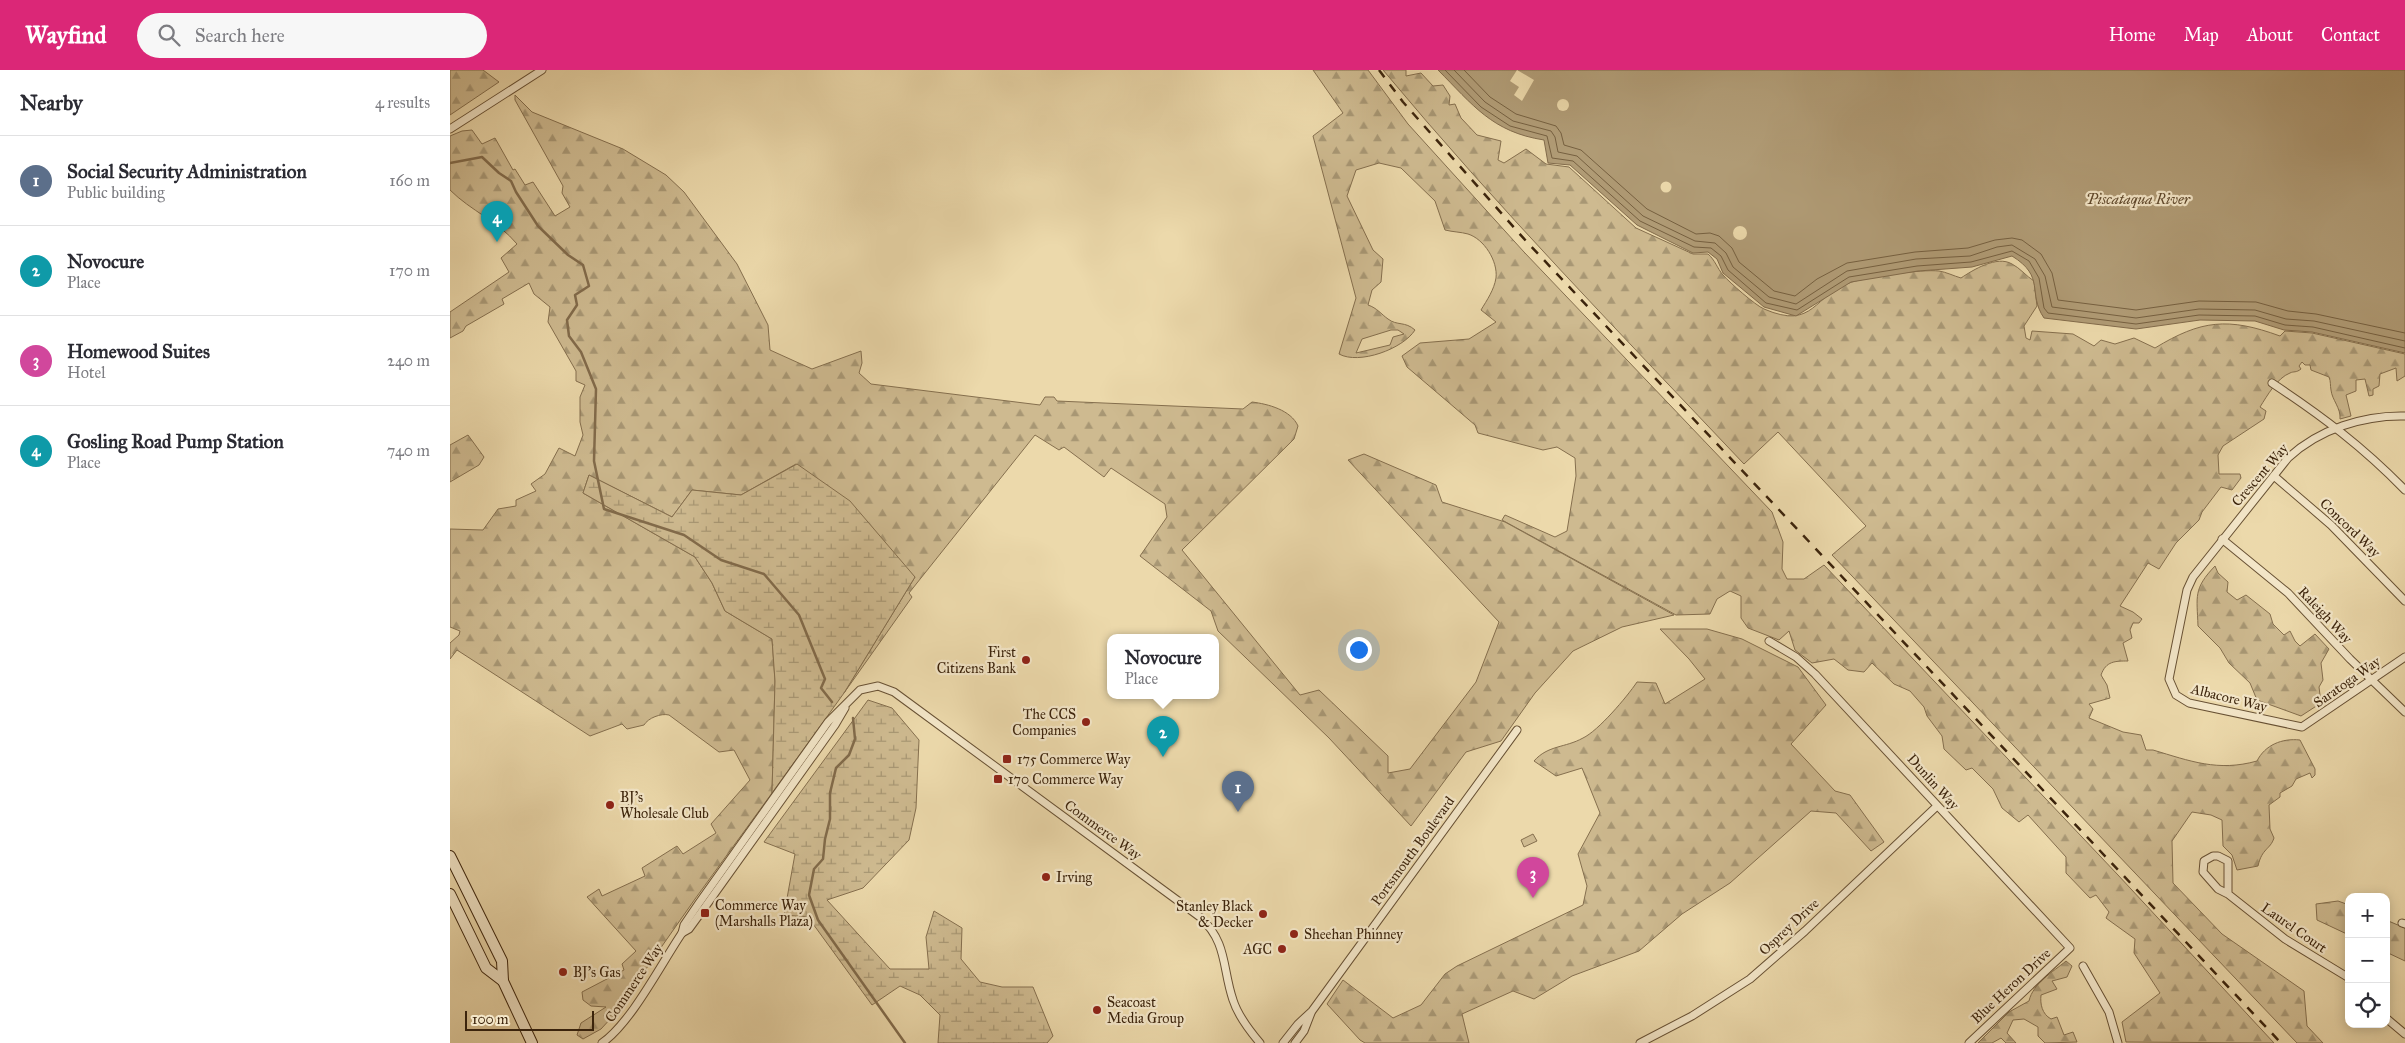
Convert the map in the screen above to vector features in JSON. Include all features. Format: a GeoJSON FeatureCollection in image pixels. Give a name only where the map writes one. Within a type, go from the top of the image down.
{"type":"FeatureCollection","features":[{"type":"Feature","properties":{"kind":"main road"},"geometry":{"type":"LineString","coordinates":[[450,858],[502,961],[504,981],[532,1043]]}},
{"type":"Feature","properties":{"kind":"main road"},"geometry":{"type":"LineString","coordinates":[[450,894],[486,968],[504,981]]}},
{"type":"Feature","properties":{"kind":"street"},"geometry":{"type":"LineString","coordinates":[[450,129],[542,70]]}},
{"type":"Feature","properties":{"kind":"street"},"geometry":{"type":"LineString","coordinates":[[2272,383],[2337,428],[2405,490]]}},
{"type":"Feature","properties":{"kind":"street","name":"Crescent Way"},"geometry":{"type":"LineString","coordinates":[[2190,584],[2222,539],[2296,451],[2337,428],[2363,420],[2405,416]]}},
{"type":"Feature","properties":{"kind":"street","name":"Concord Way"},"geometry":{"type":"LineString","coordinates":[[2274,476],[2331,524],[2405,601]]}},
{"type":"Feature","properties":{"kind":"street","name":"Raleigh Way"},"geometry":{"type":"LineString","coordinates":[[2222,539],[2288,593],[2405,712]]}},
{"type":"Feature","properties":{"kind":"street","name":"Albacore Way"},"geometry":{"type":"LineString","coordinates":[[2190,584],[2169,673],[2170,684],[2176,695],[2189,703],[2302,727]]}},
{"type":"Feature","properties":{"kind":"street","name":"Dunlin Way"},"geometry":{"type":"LineString","coordinates":[[1769,641],[1796,657],[1815,674],[2070,948]]}},
{"type":"Feature","properties":{"kind":"street","name":"Saratoga Way"},"geometry":{"type":"LineString","coordinates":[[2302,727],[2405,657]]}},
{"type":"Feature","properties":{"kind":"street","name":"Commerce Way"},"geometry":{"type":"LineString","coordinates":[[602,1043],[611,1037],[625,1020],[682,933],[684,925],[828,722],[860,690],[872,686],[884,687],[894,692],[1200,917],[1211,928],[1222,948],[1235,1006],[1260,1043]]}},
{"type":"Feature","properties":{"kind":"street","name":"Portsmouth Boulevard"},"geometry":{"type":"LineString","coordinates":[[1283,1043],[1298,1024],[1312,1011],[1517,730]]}},
{"type":"Feature","properties":{"kind":"street","name":"Osprey Drive"},"geometry":{"type":"LineString","coordinates":[[1640,1043],[1692,1016],[1750,979],[1805,931],[1937,806]]}},
{"type":"Feature","properties":{"kind":"street","name":"Laurel Court"},"geometry":{"type":"LineString","coordinates":[[2228,894],[2228,861],[2224,858],[2213,856],[2204,861],[2203,872],[2218,889],[2228,894],[2285,940],[2345,976]]}},
{"type":"Feature","properties":{"kind":"street","name":"Blue Heron Drive"},"geometry":{"type":"LineString","coordinates":[[1969,1043],[2070,948]]}},
{"type":"Feature","properties":{"kind":"street"},"geometry":{"type":"LineString","coordinates":[[2083,966],[2109,1012],[2118,1043]]}},
{"type":"Feature","properties":{"kind":"street","name":"Portsmouth Boulevard"},"geometry":{"type":"LineString","coordinates":[[1295,1043],[1304,1031],[1312,1011]]}},
{"type":"Feature","properties":{"kind":"street"},"geometry":{"type":"LineString","coordinates":[[2390,1021],[2405,1034]]}},
{"type":"Feature","properties":{"kind":"green space"},"geometry":{"type":"Polygon","coordinates":[[[450,70],[483,70],[499,82],[450,115],[450,70]]]}},
{"type":"Feature","properties":{"kind":"green space"},"geometry":{"type":"Polygon","coordinates":[[[1313,70],[1368,70],[1408,124],[1524,252],[1772,512],[1783,542],[1782,569],[1787,579],[1804,579],[1824,565],[2118,875],[2274,1043],[2126,1042],[2122,1022],[2160,993],[2134,953],[2135,939],[2106,918],[2109,912],[2096,895],[2090,898],[2066,873],[2066,857],[2028,815],[2019,822],[2002,808],[1993,789],[1972,768],[1966,770],[1944,749],[1942,736],[1927,716],[1924,707],[1910,691],[1894,684],[1872,663],[1864,672],[1848,670],[1834,659],[1812,663],[1795,650],[1789,631],[1779,640],[1748,628],[1741,618],[1741,596],[1730,591],[1717,599],[1710,614],[1676,615],[1502,520],[1505,515],[1555,537],[1567,531],[1576,476],[1575,458],[1557,447],[1543,450],[1478,433],[1475,425],[1407,367],[1402,356],[1420,343],[1469,339],[1496,322],[1481,310],[1494,287],[1496,271],[1489,252],[1479,241],[1468,234],[1445,230],[1435,201],[1401,168],[1379,163],[1356,170],[1347,196],[1373,250],[1383,259],[1381,282],[1372,290],[1368,305],[1391,321],[1408,325],[1415,330],[1401,343],[1380,353],[1358,358],[1339,354],[1356,298],[1313,136],[1343,113],[1313,70]],[[1391,330],[1362,339],[1356,353],[1390,345],[1393,337],[1404,334],[1398,330],[1391,330]]]}},
{"type":"Feature","properties":{"kind":"green space"},"geometry":{"type":"Polygon","coordinates":[[[1383,70],[1406,70],[1406,76],[1421,73],[1433,86],[1443,85],[1450,96],[1449,105],[1455,104],[1461,118],[1477,135],[1501,141],[1498,160],[1504,163],[1526,149],[1546,164],[1569,167],[1636,228],[1693,254],[1708,254],[1723,275],[1743,294],[1764,309],[1781,315],[1794,316],[1804,313],[1839,288],[1860,280],[1920,271],[1942,272],[1961,278],[1985,265],[1999,261],[2012,264],[2034,281],[2037,306],[2024,326],[2026,338],[2030,340],[2032,331],[2073,334],[2094,346],[2101,340],[2115,344],[2134,338],[2155,348],[2171,339],[2201,327],[2215,324],[2230,324],[2262,330],[2280,336],[2285,331],[2312,333],[2405,354],[2405,376],[2397,381],[2396,368],[2380,374],[2379,386],[2373,389],[2373,395],[2369,396],[2365,379],[2356,380],[2356,391],[2346,395],[2351,416],[2340,419],[2329,377],[2311,370],[2310,365],[2305,365],[2302,362],[2299,366],[2301,369],[2285,375],[2277,383],[2260,407],[2266,411],[2264,419],[2223,446],[2218,455],[2219,474],[2240,474],[2241,478],[2232,490],[2221,487],[2202,512],[2199,520],[2176,543],[2159,569],[2148,563],[2120,606],[2142,619],[2139,623],[2133,623],[2130,630],[2132,638],[2123,643],[2128,661],[2108,664],[2103,670],[2101,675],[2107,685],[2110,698],[2089,704],[2093,709],[2089,718],[2123,732],[2141,735],[2146,750],[2153,750],[2204,764],[2230,765],[2257,761],[2260,755],[2275,744],[2287,740],[2300,740],[2315,769],[2315,775],[2312,778],[2310,773],[2296,779],[2292,786],[2280,793],[2280,797],[2269,805],[2270,829],[2274,838],[2264,852],[2258,866],[2237,870],[2232,855],[2223,846],[2222,820],[2211,815],[2192,812],[2172,841],[2173,883],[2222,934],[2304,991],[2307,1026],[2323,1043],[2297,1043],[1832,555],[1866,526],[1778,432],[1744,464],[1515,221],[1383,70]]]}},
{"type":"Feature","properties":{"kind":"green space"},"geometry":{"type":"Polygon","coordinates":[[[515,95],[532,112],[623,149],[666,175],[684,192],[737,264],[768,325],[770,350],[812,369],[861,351],[862,363],[859,373],[871,384],[1040,405],[1045,397],[1054,397],[1057,401],[1243,409],[1252,402],[1272,406],[1285,412],[1295,420],[1298,426],[1294,439],[1182,550],[1300,695],[1319,690],[1388,756],[1388,773],[1410,769],[1476,682],[1499,622],[1348,460],[1364,454],[1436,485],[1442,502],[1505,522],[1674,615],[1622,627],[1573,651],[1535,693],[1501,741],[1466,752],[1411,826],[1329,738],[1218,631],[1211,611],[1140,556],[1167,517],[1165,504],[1111,468],[1104,477],[1064,447],[1059,450],[1035,435],[909,593],[912,597],[844,693],[915,577],[796,464],[741,495],[692,490],[672,517],[589,475],[583,493],[695,557],[712,583],[725,611],[772,639],[775,681],[772,793],[613,1016],[601,1029],[583,1039],[577,1035],[581,1023],[606,1007],[591,1006],[583,1000],[582,992],[624,970],[622,964],[636,951],[587,897],[599,889],[602,896],[645,876],[642,868],[677,846],[683,854],[716,833],[711,824],[750,780],[734,750],[719,752],[669,715],[655,717],[648,720],[644,725],[627,729],[622,724],[590,736],[457,650],[450,659],[450,643],[459,635],[460,631],[450,627],[450,529],[483,530],[498,509],[516,506],[516,500],[536,491],[531,484],[545,474],[559,448],[575,456],[583,435],[580,422],[580,397],[585,385],[576,381],[576,371],[548,322],[550,307],[534,294],[529,283],[502,299],[504,304],[466,326],[463,331],[450,338],[450,312],[509,272],[501,258],[517,244],[510,236],[450,190],[450,136],[462,131],[472,130],[482,144],[495,138],[513,170],[515,169],[525,185],[533,182],[555,216],[570,207],[562,193],[563,186],[515,100],[515,95]]]}},
{"type":"Feature","properties":{"kind":"green space"},"geometry":{"type":"Polygon","coordinates":[[[468,435],[484,457],[479,465],[450,482],[450,445],[468,435]]]}},
{"type":"Feature","properties":{"kind":"green space"},"geometry":{"type":"Polygon","coordinates":[[[797,464],[850,501],[915,577],[844,693],[772,793],[775,681],[772,639],[725,611],[712,583],[695,557],[583,493],[589,475],[672,517],[692,490],[741,495],[797,464]]]}},
{"type":"Feature","properties":{"kind":"green space"},"geometry":{"type":"Polygon","coordinates":[[[2215,566],[2218,573],[2228,582],[2227,592],[2237,600],[2246,595],[2270,614],[2273,624],[2284,635],[2290,631],[2300,646],[2315,634],[2329,649],[2321,663],[2323,680],[2319,687],[2321,703],[2301,716],[2257,700],[2250,683],[2229,663],[2220,648],[2198,626],[2198,593],[2203,581],[2215,566]]]}},
{"type":"Feature","properties":{"kind":"green space"},"geometry":{"type":"Polygon","coordinates":[[[1660,629],[1707,629],[1742,639],[1798,667],[1826,705],[1791,744],[1835,791],[1850,795],[1884,842],[1871,851],[1836,813],[1811,811],[1730,883],[1682,914],[1639,951],[1572,976],[1534,999],[1513,991],[1462,1014],[1469,1043],[1365,1043],[1360,1040],[1327,1004],[1343,980],[1393,1018],[1421,1005],[1445,974],[1457,966],[1583,905],[1587,886],[1578,854],[1600,813],[1582,768],[1556,776],[1534,761],[1551,749],[1576,741],[1589,734],[1612,713],[1637,682],[1656,683],[1665,704],[1705,679],[1660,629]]]}},
{"type":"Feature","properties":{"kind":"green space"},"geometry":{"type":"Polygon","coordinates":[[[868,700],[892,708],[919,740],[916,808],[909,840],[863,888],[827,900],[890,969],[929,969],[926,937],[934,911],[962,928],[961,959],[980,982],[1002,987],[1033,987],[1053,1036],[1047,1043],[938,1043],[940,1015],[920,995],[900,986],[872,1005],[808,917],[784,915],[795,854],[764,842],[868,700]]]}},
{"type":"Feature","properties":{"kind":"green space"},"geometry":{"type":"Polygon","coordinates":[[[1533,834],[1537,841],[1524,847],[1521,840],[1533,834]]]}},
{"type":"Feature","properties":{"kind":"green space"},"geometry":{"type":"Polygon","coordinates":[[[2338,901],[2345,904],[2345,933],[2317,920],[2316,904],[2338,901]]]}},
{"type":"Feature","properties":{"kind":"green space"},"geometry":{"type":"Polygon","coordinates":[[[2390,922],[2405,928],[2405,961],[2390,954],[2390,922]]]}},
{"type":"Feature","properties":{"kind":"green space"},"geometry":{"type":"Polygon","coordinates":[[[2066,961],[2072,966],[2067,977],[2052,981],[2057,989],[2041,995],[2041,1002],[2042,1009],[2048,1017],[2051,1019],[2057,1017],[2064,1035],[2073,1032],[2077,1042],[2045,1043],[2038,1036],[2038,1027],[2024,1019],[2013,1020],[2007,1033],[2016,1043],[2006,1043],[2001,1038],[1992,1043],[1978,1043],[2009,1012],[2029,1001],[2039,983],[2066,961]]]}},
{"type":"Feature","properties":{"kind":"water","name":"Piscataqua River"},"geometry":{"type":"Polygon","coordinates":[[[1438,70],[2405,70],[2405,353],[2312,332],[2284,330],[2255,321],[2200,320],[2136,329],[2044,318],[2039,309],[2033,278],[2029,271],[2012,256],[1972,267],[1918,271],[1851,282],[1796,316],[1764,307],[1723,273],[1717,259],[1708,252],[1693,253],[1637,225],[1570,165],[1548,163],[1544,140],[1510,131],[1497,124],[1473,105],[1438,70]]]}},
{"type":"Feature","properties":{"kind":"pier"},"geometry":{"type":"Polygon","coordinates":[[[1517,70],[1534,80],[1522,101],[1514,95],[1519,87],[1510,81],[1517,70]]]}},
{"type":"Feature","properties":{"kind":"pier"},"geometry":{"type":"Polygon","coordinates":[[[1565,99],[1568,100],[1568,110],[1561,111],[1558,110],[1557,103],[1558,100],[1565,99]]]}},
{"type":"Feature","properties":{"kind":"pier"},"geometry":{"type":"Polygon","coordinates":[[[1666,181],[1672,187],[1666,193],[1660,187],[1666,181]]]}},
{"type":"Feature","properties":{"kind":"pier"},"geometry":{"type":"Polygon","coordinates":[[[1740,226],[1745,228],[1747,233],[1745,238],[1740,240],[1735,238],[1733,233],[1735,228],[1740,226]]]}},
{"type":"Feature","properties":{"kind":"waterway"},"geometry":{"type":"LineString","coordinates":[[450,163],[482,157],[511,181],[538,226],[568,255],[583,265],[589,286],[575,295],[577,305],[567,320],[569,336],[581,352],[596,389],[594,461],[604,509],[684,535],[721,560],[764,574],[799,615],[825,679],[821,688],[832,702]]}},
{"type":"Feature","properties":{"kind":"waterway"},"geometry":{"type":"LineString","coordinates":[[853,718],[855,739],[849,755],[836,768],[830,793],[830,819],[823,859],[814,869],[809,895],[818,920],[905,1043]]}},
{"type":"Feature","properties":{"kind":"railway"},"geometry":{"type":"LineString","coordinates":[[1379,70],[1403,102],[1526,241],[2281,1043]]}},
{"type":"Feature","properties":{"kind":"place","name":"Gosling Road Pump Station"},"geometry":{"type":"Point","coordinates":[497,242]}},
{"type":"Feature","properties":{"kind":"place","name":"First Citizens Bank"},"geometry":{"type":"Point","coordinates":[1026,660]}},
{"type":"Feature","properties":{"kind":"place","name":"The CCS Companies"},"geometry":{"type":"Point","coordinates":[1086,722]}},
{"type":"Feature","properties":{"kind":"place","name":"Novocure"},"geometry":{"type":"Point","coordinates":[1163,757]}},
{"type":"Feature","properties":{"kind":"place","name":"175 Commerce Way"},"geometry":{"type":"Point","coordinates":[1007,759]}},
{"type":"Feature","properties":{"kind":"place","name":"170 Commerce Way"},"geometry":{"type":"Point","coordinates":[998,779]}},
{"type":"Feature","properties":{"kind":"place","name":"BJ's Wholesale Club"},"geometry":{"type":"Point","coordinates":[610,805]}},
{"type":"Feature","properties":{"kind":"place","name":"Social Security Administration"},"geometry":{"type":"Point","coordinates":[1238,812]}},
{"type":"Feature","properties":{"kind":"place","name":"Irving"},"geometry":{"type":"Point","coordinates":[1046,877]}},
{"type":"Feature","properties":{"kind":"place","name":"Homewood Suites"},"geometry":{"type":"Point","coordinates":[1533,898]}},
{"type":"Feature","properties":{"kind":"place","name":"Commerce Way (Marshalls Plaza)"},"geometry":{"type":"Point","coordinates":[705,913]}},
{"type":"Feature","properties":{"kind":"place","name":"Stanley Black & Decker"},"geometry":{"type":"Point","coordinates":[1263,914]}},
{"type":"Feature","properties":{"kind":"place","name":"Sheehan Phinney"},"geometry":{"type":"Point","coordinates":[1294,934]}},
{"type":"Feature","properties":{"kind":"place","name":"AGC"},"geometry":{"type":"Point","coordinates":[1282,949]}},
{"type":"Feature","properties":{"kind":"place","name":"BJ’s Gas"},"geometry":{"type":"Point","coordinates":[563,972]}},
{"type":"Feature","properties":{"kind":"place","name":"Seacoast Media Group"},"geometry":{"type":"Point","coordinates":[1097,1010]}}]}
